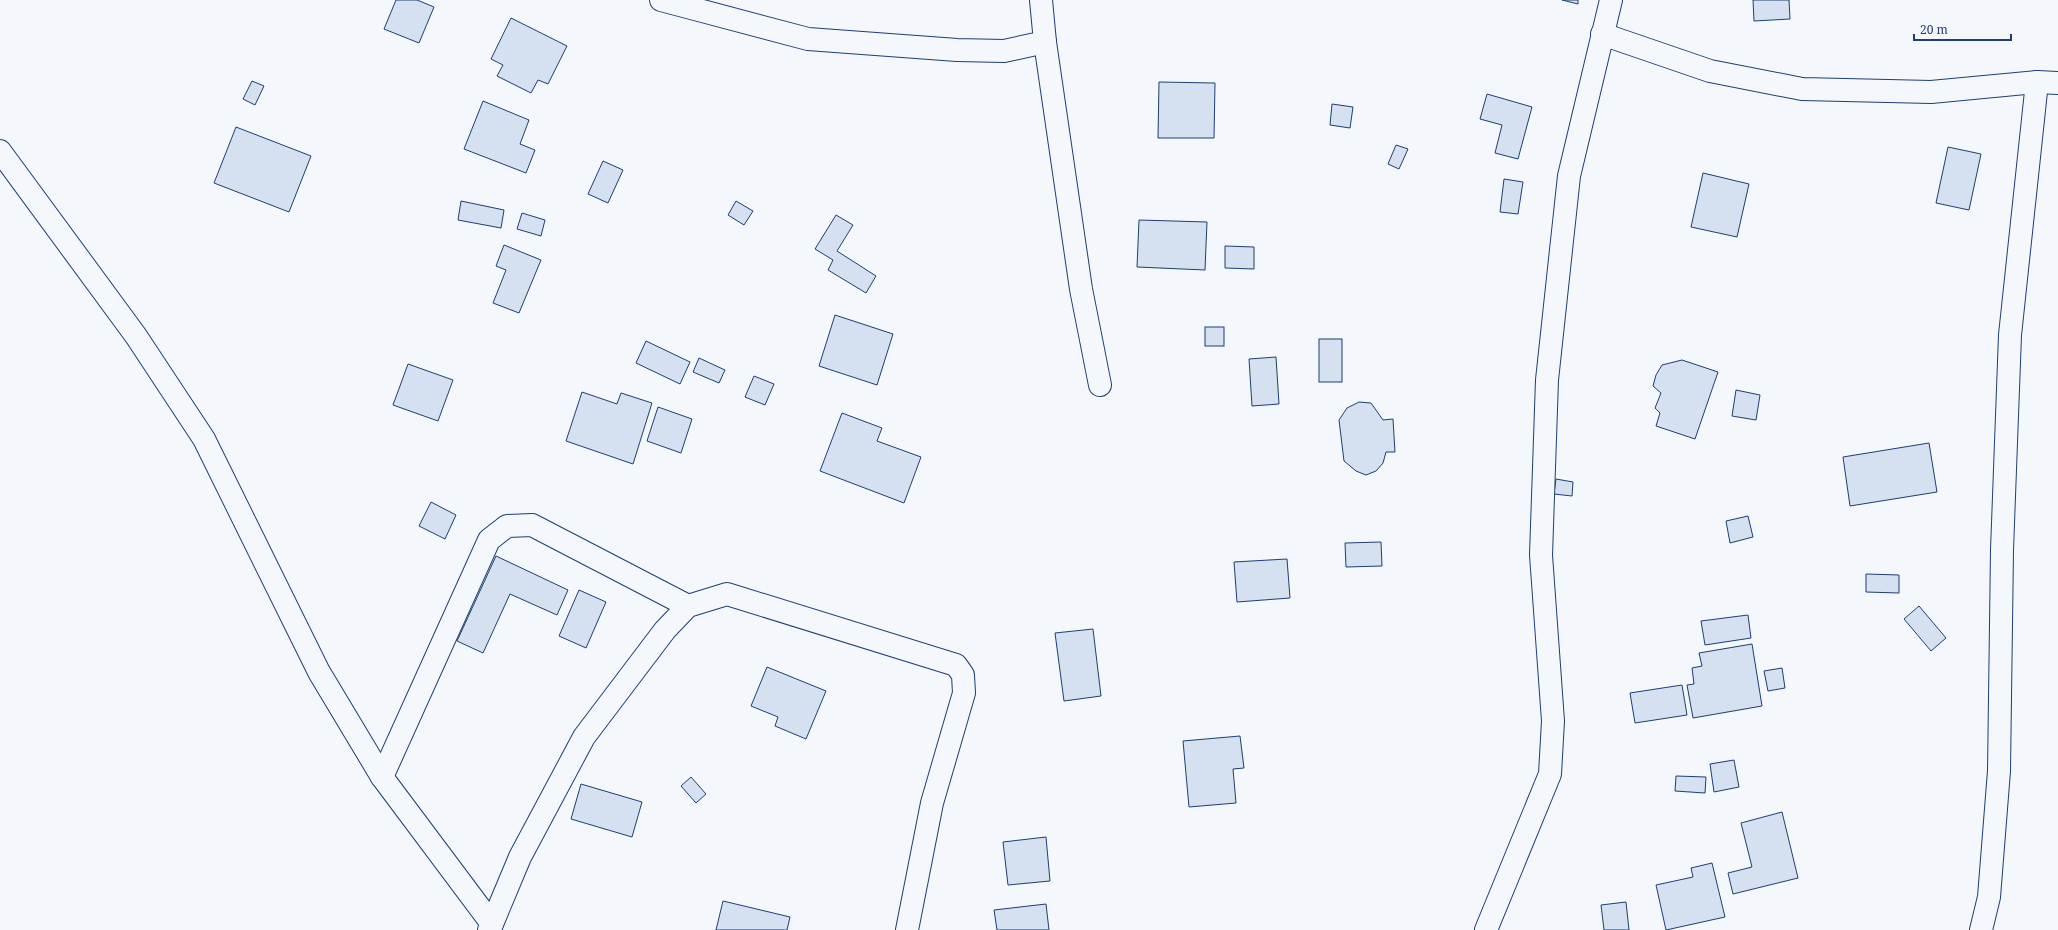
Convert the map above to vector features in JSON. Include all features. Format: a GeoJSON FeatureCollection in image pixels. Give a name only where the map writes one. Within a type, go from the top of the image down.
{"type":"FeatureCollection","features":[{"type":"Feature","properties":{"kind":"street"},"geometry":{"type":"LineString","coordinates":[[661,0],[808,39],[957,50],[1004,51],[1045,42]]}},
{"type":"Feature","properties":{"kind":"street"},"geometry":{"type":"LineString","coordinates":[[1041,0],[1045,42],[1081,289],[1100,386]]}},
{"type":"Feature","properties":{"kind":"street"},"geometry":{"type":"LineString","coordinates":[[1486,930],[1550,774],[1553,721],[1541,555],[1547,380],[1570,176],[1611,0]]}},
{"type":"Feature","properties":{"kind":"street"},"geometry":{"type":"LineString","coordinates":[[1602,34],[1710,71],[1802,88],[1931,92],[2047,82],[2010,335],[2002,550],[1999,771],[1989,897],[1981,930]]}},
{"type":"Feature","properties":{"kind":"street"},"geometry":{"type":"LineString","coordinates":[[0,151],[136,336],[204,439],[319,672],[382,777],[491,927]]}},
{"type":"Feature","properties":{"kind":"street"},"geometry":{"type":"LineString","coordinates":[[382,777],[489,540],[507,526],[532,525],[688,606]]}},
{"type":"Feature","properties":{"kind":"street"},"geometry":{"type":"LineString","coordinates":[[491,927],[520,858],[584,737],[665,630],[688,606],[727,594],[956,665],[963,675],[964,693],[932,803],[907,930]]}},
{"type":"Feature","properties":{"kind":"building"},"geometry":{"type":"Polygon","coordinates":[[[396,0],[417,0],[434,7],[419,43],[384,29],[396,0]]]}},
{"type":"Feature","properties":{"kind":"building"},"geometry":{"type":"Polygon","coordinates":[[[1562,0],[1578,0],[1578,4],[1562,0]]]}},
{"type":"Feature","properties":{"kind":"building"},"geometry":{"type":"Polygon","coordinates":[[[1753,0],[1789,0],[1790,19],[1754,21],[1753,0]]]}},
{"type":"Feature","properties":{"kind":"building"},"geometry":{"type":"Polygon","coordinates":[[[511,18],[567,46],[548,84],[538,80],[531,93],[497,76],[503,65],[491,59],[511,18]]]}},
{"type":"Feature","properties":{"kind":"building"},"geometry":{"type":"Polygon","coordinates":[[[252,81],[264,86],[255,105],[243,99],[252,81]]]}},
{"type":"Feature","properties":{"kind":"building"},"geometry":{"type":"Polygon","coordinates":[[[1159,82],[1215,83],[1214,138],[1158,138],[1159,82]]]}},
{"type":"Feature","properties":{"kind":"building"},"geometry":{"type":"Polygon","coordinates":[[[1487,94],[1532,107],[1518,159],[1495,153],[1502,125],[1480,119],[1487,94]]]}},
{"type":"Feature","properties":{"kind":"building"},"geometry":{"type":"Polygon","coordinates":[[[483,101],[529,120],[520,144],[535,150],[526,173],[464,149],[483,101]]]}},
{"type":"Feature","properties":{"kind":"building"},"geometry":{"type":"Polygon","coordinates":[[[1332,104],[1353,107],[1350,128],[1330,125],[1332,104]]]}},
{"type":"Feature","properties":{"kind":"building"},"geometry":{"type":"Polygon","coordinates":[[[236,127],[311,156],[289,212],[214,183],[236,127]]]}},
{"type":"Feature","properties":{"kind":"building"},"geometry":{"type":"Polygon","coordinates":[[[1396,145],[1408,149],[1399,169],[1388,164],[1396,145]]]}},
{"type":"Feature","properties":{"kind":"building"},"geometry":{"type":"Polygon","coordinates":[[[1948,147],[1981,154],[1969,210],[1936,203],[1948,147]]]}},
{"type":"Feature","properties":{"kind":"building"},"geometry":{"type":"Polygon","coordinates":[[[603,161],[623,170],[608,203],[588,194],[603,161]]]}},
{"type":"Feature","properties":{"kind":"building"},"geometry":{"type":"Polygon","coordinates":[[[1703,173],[1749,184],[1737,237],[1691,227],[1703,173]]]}},
{"type":"Feature","properties":{"kind":"building"},"geometry":{"type":"Polygon","coordinates":[[[1504,179],[1523,182],[1518,214],[1500,212],[1504,179]]]}},
{"type":"Feature","properties":{"kind":"building"},"geometry":{"type":"Polygon","coordinates":[[[461,201],[504,210],[501,228],[458,220],[461,201]]]}},
{"type":"Feature","properties":{"kind":"building"},"geometry":{"type":"Polygon","coordinates":[[[736,201],[753,211],[744,225],[728,215],[736,201]]]}},
{"type":"Feature","properties":{"kind":"building"},"geometry":{"type":"Polygon","coordinates":[[[522,213],[545,220],[541,236],[517,229],[522,213]]]}},
{"type":"Feature","properties":{"kind":"building"},"geometry":{"type":"Polygon","coordinates":[[[836,215],[853,225],[837,251],[876,276],[866,293],[828,270],[833,260],[815,249],[836,215]]]}},
{"type":"Feature","properties":{"kind":"building"},"geometry":{"type":"Polygon","coordinates":[[[1139,220],[1207,222],[1205,270],[1137,267],[1139,220]]]}},
{"type":"Feature","properties":{"kind":"building"},"geometry":{"type":"Polygon","coordinates":[[[504,245],[541,260],[519,313],[493,303],[506,270],[496,266],[504,245]]]}},
{"type":"Feature","properties":{"kind":"building"},"geometry":{"type":"Polygon","coordinates":[[[1225,246],[1254,247],[1254,269],[1225,268],[1225,246]]]}},
{"type":"Feature","properties":{"kind":"building"},"geometry":{"type":"Polygon","coordinates":[[[835,315],[893,334],[877,385],[819,366],[835,315]]]}},
{"type":"Feature","properties":{"kind":"building"},"geometry":{"type":"Polygon","coordinates":[[[1205,327],[1224,327],[1224,346],[1205,346],[1205,327]]]}},
{"type":"Feature","properties":{"kind":"building"},"geometry":{"type":"Polygon","coordinates":[[[1319,339],[1342,339],[1342,382],[1319,382],[1319,339]]]}},
{"type":"Feature","properties":{"kind":"building"},"geometry":{"type":"Polygon","coordinates":[[[646,341],[690,362],[680,384],[636,363],[646,341]]]}},
{"type":"Feature","properties":{"kind":"building"},"geometry":{"type":"Polygon","coordinates":[[[1276,357],[1279,404],[1252,406],[1249,359],[1276,357]]]}},
{"type":"Feature","properties":{"kind":"building"},"geometry":{"type":"Polygon","coordinates":[[[699,358],[725,370],[719,383],[693,372],[699,358]]]}},
{"type":"Feature","properties":{"kind":"building"},"geometry":{"type":"Polygon","coordinates":[[[1682,360],[1718,372],[1695,439],[1656,426],[1660,413],[1655,408],[1661,393],[1653,386],[1656,375],[1662,365],[1682,360]]]}},
{"type":"Feature","properties":{"kind":"building"},"geometry":{"type":"Polygon","coordinates":[[[408,364],[453,380],[438,421],[393,405],[408,364]]]}},
{"type":"Feature","properties":{"kind":"building"},"geometry":{"type":"Polygon","coordinates":[[[754,376],[774,384],[765,405],[745,397],[754,376]]]}},
{"type":"Feature","properties":{"kind":"building"},"geometry":{"type":"Polygon","coordinates":[[[1736,390],[1760,395],[1756,420],[1732,416],[1736,390]]]}},
{"type":"Feature","properties":{"kind":"building"},"geometry":{"type":"Polygon","coordinates":[[[582,392],[617,404],[621,393],[652,403],[633,464],[566,441],[582,392]]]}},
{"type":"Feature","properties":{"kind":"building"},"geometry":{"type":"Polygon","coordinates":[[[1359,402],[1371,403],[1383,420],[1393,419],[1395,452],[1386,452],[1383,463],[1376,471],[1366,475],[1356,471],[1344,461],[1339,420],[1347,408],[1359,402]]]}},
{"type":"Feature","properties":{"kind":"building"},"geometry":{"type":"Polygon","coordinates":[[[658,407],[692,419],[681,453],[647,441],[658,407]]]}},
{"type":"Feature","properties":{"kind":"building"},"geometry":{"type":"Polygon","coordinates":[[[842,413],[882,428],[877,441],[921,457],[904,503],[820,471],[842,413]]]}},
{"type":"Feature","properties":{"kind":"building"},"geometry":{"type":"Polygon","coordinates":[[[1929,443],[1937,492],[1850,506],[1843,457],[1929,443]]]}},
{"type":"Feature","properties":{"kind":"building"},"geometry":{"type":"Polygon","coordinates":[[[1556,479],[1573,482],[1572,496],[1554,494],[1556,479]]]}},
{"type":"Feature","properties":{"kind":"building"},"geometry":{"type":"Polygon","coordinates":[[[431,502],[456,515],[445,539],[419,526],[431,502]]]}},
{"type":"Feature","properties":{"kind":"building"},"geometry":{"type":"Polygon","coordinates":[[[1748,516],[1753,537],[1730,543],[1726,521],[1748,516]]]}},
{"type":"Feature","properties":{"kind":"building"},"geometry":{"type":"Polygon","coordinates":[[[1381,542],[1382,566],[1346,567],[1345,543],[1381,542]]]}},
{"type":"Feature","properties":{"kind":"building"},"geometry":{"type":"Polygon","coordinates":[[[496,556],[568,590],[557,615],[510,594],[483,653],[457,641],[496,556]]]}},
{"type":"Feature","properties":{"kind":"building"},"geometry":{"type":"Polygon","coordinates":[[[1287,559],[1290,598],[1237,602],[1234,562],[1287,559]]]}},
{"type":"Feature","properties":{"kind":"building"},"geometry":{"type":"Polygon","coordinates":[[[1866,574],[1899,575],[1899,593],[1866,592],[1866,574]]]}},
{"type":"Feature","properties":{"kind":"building"},"geometry":{"type":"Polygon","coordinates":[[[579,590],[606,602],[586,648],[559,636],[579,590]]]}},
{"type":"Feature","properties":{"kind":"building"},"geometry":{"type":"Polygon","coordinates":[[[1919,606],[1946,638],[1931,651],[1904,619],[1919,606]]]}},
{"type":"Feature","properties":{"kind":"building"},"geometry":{"type":"Polygon","coordinates":[[[1748,615],[1751,638],[1705,645],[1701,621],[1748,615]]]}},
{"type":"Feature","properties":{"kind":"building"},"geometry":{"type":"Polygon","coordinates":[[[1093,629],[1101,696],[1064,701],[1055,633],[1093,629]]]}},
{"type":"Feature","properties":{"kind":"building"},"geometry":{"type":"Polygon","coordinates":[[[1752,644],[1762,706],[1693,718],[1687,685],[1694,684],[1692,668],[1702,666],[1699,653],[1752,644]]]}},
{"type":"Feature","properties":{"kind":"building"},"geometry":{"type":"Polygon","coordinates":[[[767,667],[826,691],[806,739],[775,726],[778,717],[751,706],[767,667]]]}},
{"type":"Feature","properties":{"kind":"building"},"geometry":{"type":"Polygon","coordinates":[[[1782,668],[1785,688],[1768,691],[1764,671],[1782,668]]]}},
{"type":"Feature","properties":{"kind":"building"},"geometry":{"type":"Polygon","coordinates":[[[1682,685],[1687,715],[1635,723],[1630,693],[1682,685]]]}},
{"type":"Feature","properties":{"kind":"building"},"geometry":{"type":"Polygon","coordinates":[[[1240,736],[1244,768],[1233,769],[1236,803],[1189,807],[1183,741],[1240,736]]]}},
{"type":"Feature","properties":{"kind":"building"},"geometry":{"type":"Polygon","coordinates":[[[1734,760],[1739,787],[1714,792],[1710,764],[1734,760]]]}},
{"type":"Feature","properties":{"kind":"building"},"geometry":{"type":"Polygon","coordinates":[[[1676,776],[1706,777],[1705,793],[1675,791],[1676,776]]]}},
{"type":"Feature","properties":{"kind":"building"},"geometry":{"type":"Polygon","coordinates":[[[691,777],[706,794],[696,803],[681,786],[691,777]]]}},
{"type":"Feature","properties":{"kind":"building"},"geometry":{"type":"Polygon","coordinates":[[[581,784],[642,802],[632,837],[571,819],[581,784]]]}},
{"type":"Feature","properties":{"kind":"building"},"geometry":{"type":"Polygon","coordinates":[[[1782,812],[1798,878],[1733,894],[1728,873],[1752,867],[1741,823],[1782,812]]]}},
{"type":"Feature","properties":{"kind":"building"},"geometry":{"type":"Polygon","coordinates":[[[1046,837],[1050,881],[1008,885],[1003,842],[1046,837]]]}},
{"type":"Feature","properties":{"kind":"building"},"geometry":{"type":"Polygon","coordinates":[[[1712,863],[1725,917],[1666,930],[1656,885],[1693,877],[1691,868],[1712,863]]]}},
{"type":"Feature","properties":{"kind":"building"},"geometry":{"type":"Polygon","coordinates":[[[723,901],[790,917],[787,930],[716,930],[723,901]]]}},
{"type":"Feature","properties":{"kind":"building"},"geometry":{"type":"Polygon","coordinates":[[[1626,902],[1629,930],[1604,930],[1601,905],[1626,902]]]}},
{"type":"Feature","properties":{"kind":"building"},"geometry":{"type":"Polygon","coordinates":[[[1046,904],[1049,930],[997,930],[994,910],[1046,904]]]}}]}
